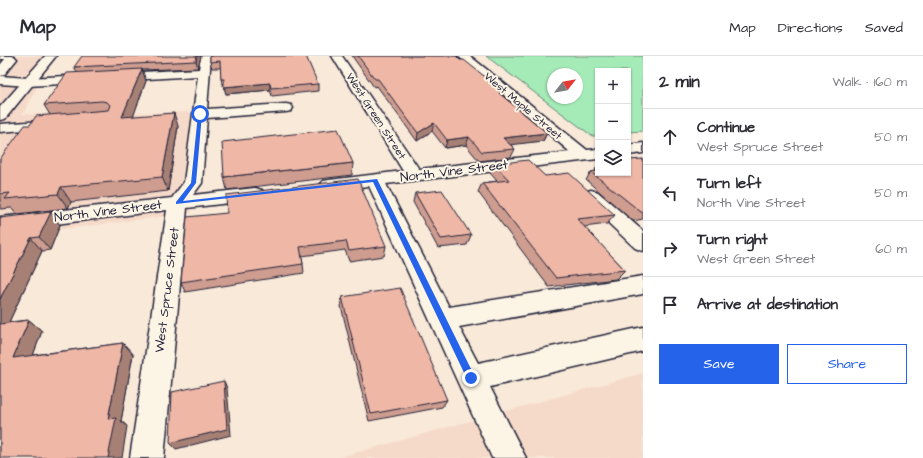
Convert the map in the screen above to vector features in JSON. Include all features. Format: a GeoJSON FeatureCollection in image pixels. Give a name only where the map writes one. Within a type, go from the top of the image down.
{"type":"FeatureCollection","features":[{"type":"Feature","properties":{"kind":"main road"},"geometry":{"type":"LineString","coordinates":[[0,56],[7,56],[11,59],[0,72]]}},
{"type":"Feature","properties":{"kind":"main road"},"geometry":{"type":"LineString","coordinates":[[0,116],[51,56]]}},
{"type":"Feature","properties":{"kind":"main road","name":"West Spruce Street"},"geometry":{"type":"LineString","coordinates":[[147,458],[178,203],[193,183],[206,56]]}},
{"type":"Feature","properties":{"kind":"main road","name":"West Green Street"},"geometry":{"type":"LineString","coordinates":[[338,56],[414,175]]}},
{"type":"Feature","properties":{"kind":"main road","name":"West Maple Street"},"geometry":{"type":"LineString","coordinates":[[463,56],[590,154]]}},
{"type":"Feature","properties":{"kind":"main road"},"geometry":{"type":"LineString","coordinates":[[0,80],[28,82],[204,72]]}},
{"type":"Feature","properties":{"kind":"main road"},"geometry":{"type":"LineString","coordinates":[[200,114],[286,108]]}},
{"type":"Feature","properties":{"kind":"main road"},"geometry":{"type":"LineString","coordinates":[[0,128],[70,122]]}},
{"type":"Feature","properties":{"kind":"main road"},"geometry":{"type":"LineString","coordinates":[[631,150],[643,148]]}},
{"type":"Feature","properties":{"kind":"main road","name":"North Vine Street"},"geometry":{"type":"LineString","coordinates":[[312,187],[590,154]]}},
{"type":"Feature","properties":{"kind":"main road","name":"West Maple Street"},"geometry":{"type":"LineString","coordinates":[[550,159],[643,243]]}},
{"type":"Feature","properties":{"kind":"main road"},"geometry":{"type":"LineString","coordinates":[[375,180],[471,378],[506,457]]}},
{"type":"Feature","properties":{"kind":"main road","name":"North Vine Street"},"geometry":{"type":"LineString","coordinates":[[0,224],[273,192]]}},
{"type":"Feature","properties":{"kind":"main road"},"geometry":{"type":"LineString","coordinates":[[443,319],[643,285]]}},
{"type":"Feature","properties":{"kind":"main road"},"geometry":{"type":"LineString","coordinates":[[471,378],[643,339]]}},
{"type":"Feature","properties":{"kind":"shaded area"},"geometry":{"type":"Polygon","coordinates":[[[0,56],[53,56],[23,114],[204,112],[191,213],[0,237],[0,56]]]}},
{"type":"Feature","properties":{"kind":"shaded area"},"geometry":{"type":"Polygon","coordinates":[[[643,373],[643,458],[337,458],[643,373]]]}},
{"type":"Feature","properties":{"kind":"green space"},"geometry":{"type":"Polygon","coordinates":[[[486,56],[643,56],[643,131],[631,132],[631,68],[595,68],[595,136],[592,136],[550,104],[583,104],[583,68],[547,68],[547,102],[486,56]]]}},
{"type":"Feature","properties":{"kind":"building"},"geometry":{"type":"Polygon","coordinates":[[[82,56],[197,56],[196,61],[74,67],[82,56]]]}},
{"type":"Feature","properties":{"kind":"building"},"geometry":{"type":"Polygon","coordinates":[[[210,56],[306,56],[318,84],[271,88],[270,83],[224,87],[224,79],[221,79],[220,61],[210,62],[210,56]]]}},
{"type":"Feature","properties":{"kind":"building"},"geometry":{"type":"Polygon","coordinates":[[[358,56],[456,56],[460,60],[464,60],[504,92],[499,93],[547,133],[503,138],[515,149],[482,152],[469,137],[447,140],[434,123],[418,133],[378,79],[375,79],[358,56]]]}},
{"type":"Feature","properties":{"kind":"building"},"geometry":{"type":"Polygon","coordinates":[[[142,69],[122,117],[174,113],[162,177],[61,187],[58,194],[5,199],[10,193],[0,194],[0,159],[25,125],[30,125],[36,116],[108,110],[110,105],[107,102],[102,101],[44,105],[67,73],[142,69]]]}},
{"type":"Feature","properties":{"kind":"building"},"geometry":{"type":"Polygon","coordinates":[[[338,129],[353,163],[224,177],[222,142],[338,129]]]}},
{"type":"Feature","properties":{"kind":"building"},"geometry":{"type":"Polygon","coordinates":[[[643,159],[643,212],[641,212],[596,176],[631,176],[631,160],[643,159]]]}},
{"type":"Feature","properties":{"kind":"building"},"geometry":{"type":"Polygon","coordinates":[[[528,160],[545,176],[569,173],[615,215],[577,219],[625,270],[556,278],[482,183],[509,180],[494,164],[528,160]]]}},
{"type":"Feature","properties":{"kind":"building"},"geometry":{"type":"Polygon","coordinates":[[[358,179],[386,246],[349,251],[346,241],[300,247],[303,264],[181,282],[187,217],[227,213],[226,195],[358,179]]]}},
{"type":"Feature","properties":{"kind":"building"},"geometry":{"type":"Polygon","coordinates":[[[442,190],[471,235],[441,239],[415,193],[442,190]]]}},
{"type":"Feature","properties":{"kind":"building"},"geometry":{"type":"Polygon","coordinates":[[[51,212],[39,237],[31,238],[0,299],[0,218],[51,212]]]}},
{"type":"Feature","properties":{"kind":"building"},"geometry":{"type":"Polygon","coordinates":[[[400,288],[447,400],[371,414],[342,297],[400,288]]]}},
{"type":"Feature","properties":{"kind":"building"},"geometry":{"type":"Polygon","coordinates":[[[29,320],[13,358],[123,343],[108,419],[116,418],[108,458],[0,458],[0,324],[29,320]]]}},
{"type":"Feature","properties":{"kind":"building"},"geometry":{"type":"Polygon","coordinates":[[[224,381],[227,429],[170,443],[172,392],[224,381]]]}},
{"type":"Feature","properties":{"kind":"route"},"geometry":{"type":"LineString","coordinates":[[200,114],[193,183],[178,203],[375,180],[471,378]]}}]}
